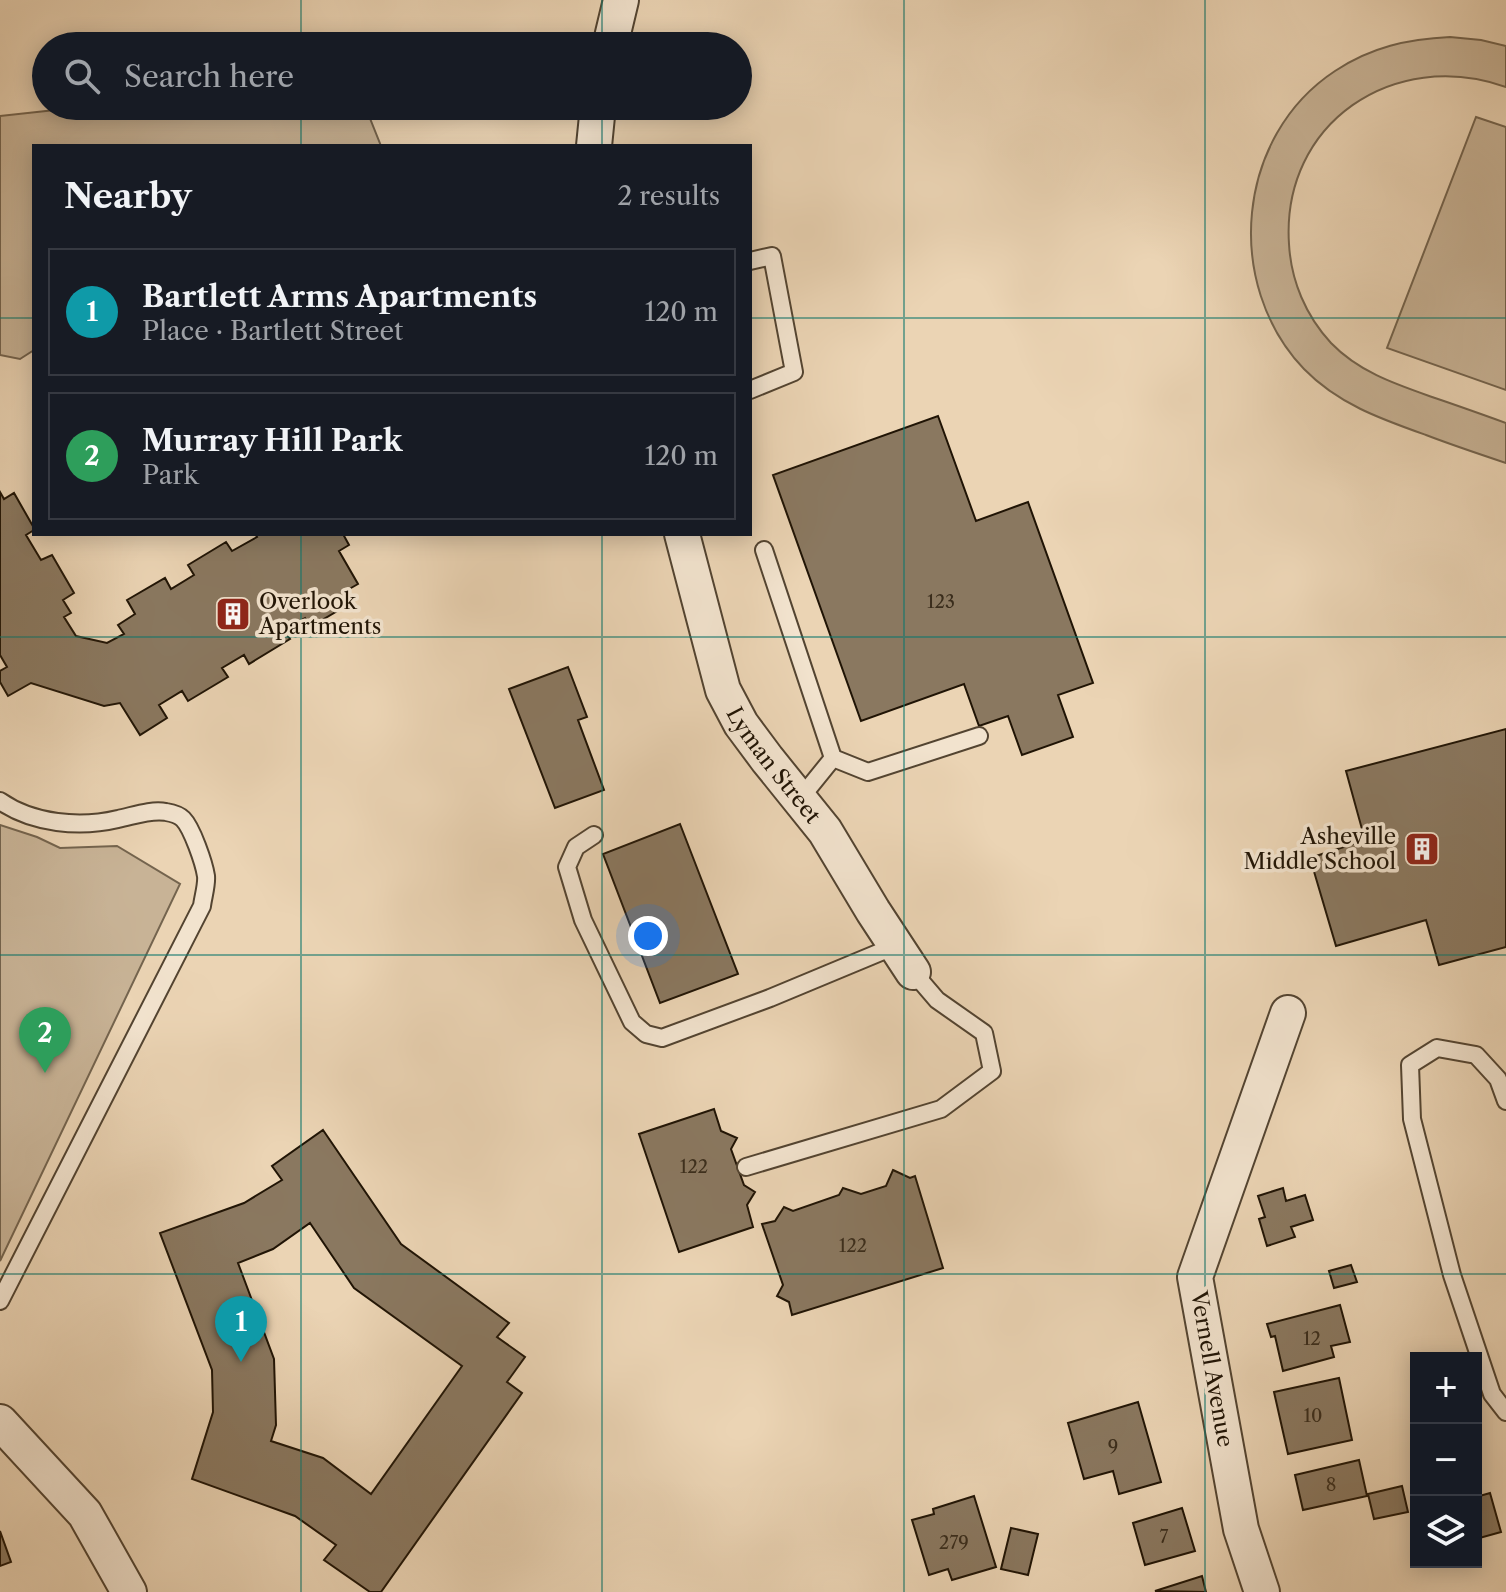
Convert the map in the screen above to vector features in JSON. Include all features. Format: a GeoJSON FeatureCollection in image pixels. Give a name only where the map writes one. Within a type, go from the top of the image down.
{"type":"FeatureCollection","features":[{"type":"Feature","properties":{"kind":"street"},"geometry":{"type":"LineString","coordinates":[[613,32],[621,0]]}},
{"type":"Feature","properties":{"kind":"street"},"geometry":{"type":"LineString","coordinates":[[594,144],[597,120]]}},
{"type":"Feature","properties":{"kind":"street","name":"Lyman Street"},"geometry":{"type":"LineString","coordinates":[[683,536],[723,690],[741,724],[825,831],[904,959]]}},
{"type":"Feature","properties":{"kind":"street","name":"Vernell Avenue"},"geometry":{"type":"LineString","coordinates":[[1262,1592],[1241,1529],[1195,1277],[1288,1013]]}},
{"type":"Feature","properties":{"kind":"street"},"geometry":{"type":"LineString","coordinates":[[0,1422],[85,1514],[129,1592]]}},
{"type":"Feature","properties":{"kind":"lane"},"geometry":{"type":"LineString","coordinates":[[752,261],[772,256],[794,372],[752,389]]}},
{"type":"Feature","properties":{"kind":"lane"},"geometry":{"type":"LineString","coordinates":[[764,550],[833,758],[868,772],[979,736]]}},
{"type":"Feature","properties":{"kind":"lane"},"geometry":{"type":"LineString","coordinates":[[799,800],[833,758]]}},
{"type":"Feature","properties":{"kind":"lane"},"geometry":{"type":"LineString","coordinates":[[0,801],[42,820],[78,823],[113,821],[158,811],[171,813],[184,820],[207,878],[202,906],[0,1301]]}},
{"type":"Feature","properties":{"kind":"lane"},"geometry":{"type":"LineString","coordinates":[[594,835],[576,847],[567,867],[583,920],[632,1022],[646,1034],[662,1038],[770,998],[904,959],[937,1000],[984,1033],[992,1071],[941,1109],[746,1167]]}},
{"type":"Feature","properties":{"kind":"lane"},"geometry":{"type":"LineString","coordinates":[[1506,1101],[1498,1079],[1476,1055],[1437,1048],[1410,1065],[1412,1119],[1452,1275],[1492,1394],[1506,1412]]}},
{"type":"Feature","properties":{"kind":"shaded area"},"geometry":{"type":"Polygon","coordinates":[[[1450,37],[1506,46],[1506,87],[1464,77],[1424,78],[1386,87],[1352,105],[1325,131],[1304,163],[1291,201],[1290,258],[1301,297],[1331,343],[1353,362],[1378,376],[1506,423],[1506,463],[1377,416],[1346,401],[1317,381],[1278,334],[1261,296],[1252,254],[1252,212],[1260,171],[1277,133],[1302,99],[1335,71],[1376,50],[1405,42],[1450,37]]]}},
{"type":"Feature","properties":{"kind":"shaded area"},"geometry":{"type":"Polygon","coordinates":[[[32,113],[32,120],[371,120],[380,144],[32,144],[32,351],[20,359],[0,355],[0,116],[32,113]]]}},
{"type":"Feature","properties":{"kind":"shaded area"},"geometry":{"type":"Polygon","coordinates":[[[1476,117],[1506,127],[1506,390],[1387,348],[1476,117]]]}},
{"type":"Feature","properties":{"kind":"shaded area"},"geometry":{"type":"Polygon","coordinates":[[[0,825],[60,848],[117,846],[180,884],[0,1261],[0,825]]]}},
{"type":"Feature","properties":{"kind":"building"},"geometry":{"type":"Polygon","coordinates":[[[938,416],[976,521],[1028,502],[1093,683],[1058,695],[1073,737],[1022,755],[1008,716],[979,726],[964,684],[861,721],[773,475],[938,416]]]}},
{"type":"Feature","properties":{"kind":"building","name":"Overlook Apartments"},"geometry":{"type":"Polygon","coordinates":[[[0,492],[4,499],[14,493],[32,524],[32,531],[26,535],[41,560],[52,555],[74,593],[63,600],[71,613],[64,617],[76,636],[107,643],[124,634],[118,625],[135,614],[127,600],[165,578],[171,589],[194,575],[188,565],[226,542],[232,551],[256,536],[344,536],[349,545],[339,551],[358,584],[344,592],[351,603],[310,627],[305,618],[284,630],[290,639],[249,664],[244,655],[222,668],[228,677],[188,701],[182,691],[159,705],[167,718],[140,735],[120,703],[104,706],[31,683],[8,696],[0,682],[0,671],[7,667],[0,655],[0,492]]]}},
{"type":"Feature","properties":{"kind":"building"},"geometry":{"type":"Polygon","coordinates":[[[568,667],[587,717],[578,720],[604,790],[555,808],[509,689],[568,667]]]}},
{"type":"Feature","properties":{"kind":"building","name":"Asheville Middle School"},"geometry":{"type":"Polygon","coordinates":[[[1506,729],[1506,947],[1439,965],[1426,920],[1336,946],[1310,858],[1365,840],[1346,771],[1506,729]]]}},
{"type":"Feature","properties":{"kind":"building"},"geometry":{"type":"Polygon","coordinates":[[[680,824],[738,974],[660,1003],[603,854],[680,824]]]}},
{"type":"Feature","properties":{"kind":"building"},"geometry":{"type":"Polygon","coordinates":[[[714,1109],[721,1131],[737,1138],[731,1149],[744,1185],[755,1192],[747,1205],[753,1227],[679,1252],[639,1134],[714,1109]]]}},
{"type":"Feature","properties":{"kind":"building"},"geometry":{"type":"Polygon","coordinates":[[[323,1130],[401,1244],[509,1323],[497,1337],[525,1357],[507,1382],[522,1393],[381,1592],[370,1592],[324,1560],[336,1545],[295,1516],[192,1479],[213,1412],[212,1370],[160,1233],[244,1203],[282,1180],[272,1166],[323,1130]],[[310,1223],[273,1249],[238,1263],[274,1359],[276,1425],[271,1441],[323,1458],[371,1494],[462,1366],[354,1288],[310,1223]]]}},
{"type":"Feature","properties":{"kind":"building"},"geometry":{"type":"Polygon","coordinates":[[[893,1170],[910,1178],[915,1176],[943,1268],[792,1315],[789,1302],[777,1296],[783,1285],[762,1224],[775,1221],[784,1207],[793,1211],[839,1195],[843,1188],[861,1194],[886,1186],[893,1170]]]}},
{"type":"Feature","properties":{"kind":"building"},"geometry":{"type":"Polygon","coordinates":[[[1283,1188],[1286,1201],[1305,1195],[1313,1220],[1291,1227],[1295,1237],[1267,1246],[1259,1219],[1265,1217],[1258,1196],[1283,1188]]]}},
{"type":"Feature","properties":{"kind":"building"},"geometry":{"type":"Polygon","coordinates":[[[1351,1265],[1357,1282],[1334,1288],[1329,1271],[1351,1265]]]}},
{"type":"Feature","properties":{"kind":"building"},"geometry":{"type":"Polygon","coordinates":[[[1340,1305],[1350,1342],[1331,1346],[1334,1357],[1283,1371],[1275,1336],[1271,1337],[1267,1324],[1340,1305]]]}},
{"type":"Feature","properties":{"kind":"building"},"geometry":{"type":"Polygon","coordinates":[[[1339,1378],[1352,1440],[1288,1454],[1274,1392],[1339,1378]]]}},
{"type":"Feature","properties":{"kind":"building"},"geometry":{"type":"Polygon","coordinates":[[[1138,1402],[1161,1482],[1119,1494],[1113,1471],[1084,1479],[1068,1423],[1138,1402]]]}},
{"type":"Feature","properties":{"kind":"building"},"geometry":{"type":"Polygon","coordinates":[[[1359,1460],[1367,1496],[1303,1510],[1295,1475],[1359,1460]]]}},
{"type":"Feature","properties":{"kind":"building"},"geometry":{"type":"Polygon","coordinates":[[[1402,1486],[1408,1512],[1374,1519],[1368,1494],[1402,1486]]]}},
{"type":"Feature","properties":{"kind":"building"},"geometry":{"type":"Polygon","coordinates":[[[1490,1493],[1501,1532],[1482,1537],[1482,1496],[1490,1493]]]}},
{"type":"Feature","properties":{"kind":"building"},"geometry":{"type":"Polygon","coordinates":[[[974,1496],[996,1567],[952,1580],[948,1569],[929,1575],[912,1520],[934,1514],[933,1509],[974,1496]]]}},
{"type":"Feature","properties":{"kind":"building"},"geometry":{"type":"Polygon","coordinates":[[[1182,1508],[1195,1551],[1145,1565],[1133,1523],[1182,1508]]]}},
{"type":"Feature","properties":{"kind":"building"},"geometry":{"type":"Polygon","coordinates":[[[1011,1528],[1038,1534],[1028,1575],[1001,1569],[1011,1528]]]}},
{"type":"Feature","properties":{"kind":"building"},"geometry":{"type":"Polygon","coordinates":[[[0,1531],[11,1562],[0,1566],[0,1531]]]}},
{"type":"Feature","properties":{"kind":"building"},"geometry":{"type":"Polygon","coordinates":[[[1202,1576],[1206,1592],[1155,1591],[1202,1576]]]}},
{"type":"Feature","properties":{"kind":"place","name":"Overlook Apartments"},"geometry":{"type":"Point","coordinates":[233,614]}},
{"type":"Feature","properties":{"kind":"place","name":"Asheville Middle School"},"geometry":{"type":"Point","coordinates":[1422,849]}},
{"type":"Feature","properties":{"kind":"place","name":"Murray Hill Park"},"geometry":{"type":"Point","coordinates":[45,1073]}},
{"type":"Feature","properties":{"kind":"place","name":"Bartlett Arms Apartments"},"geometry":{"type":"Point","coordinates":[241,1362]}}]}
